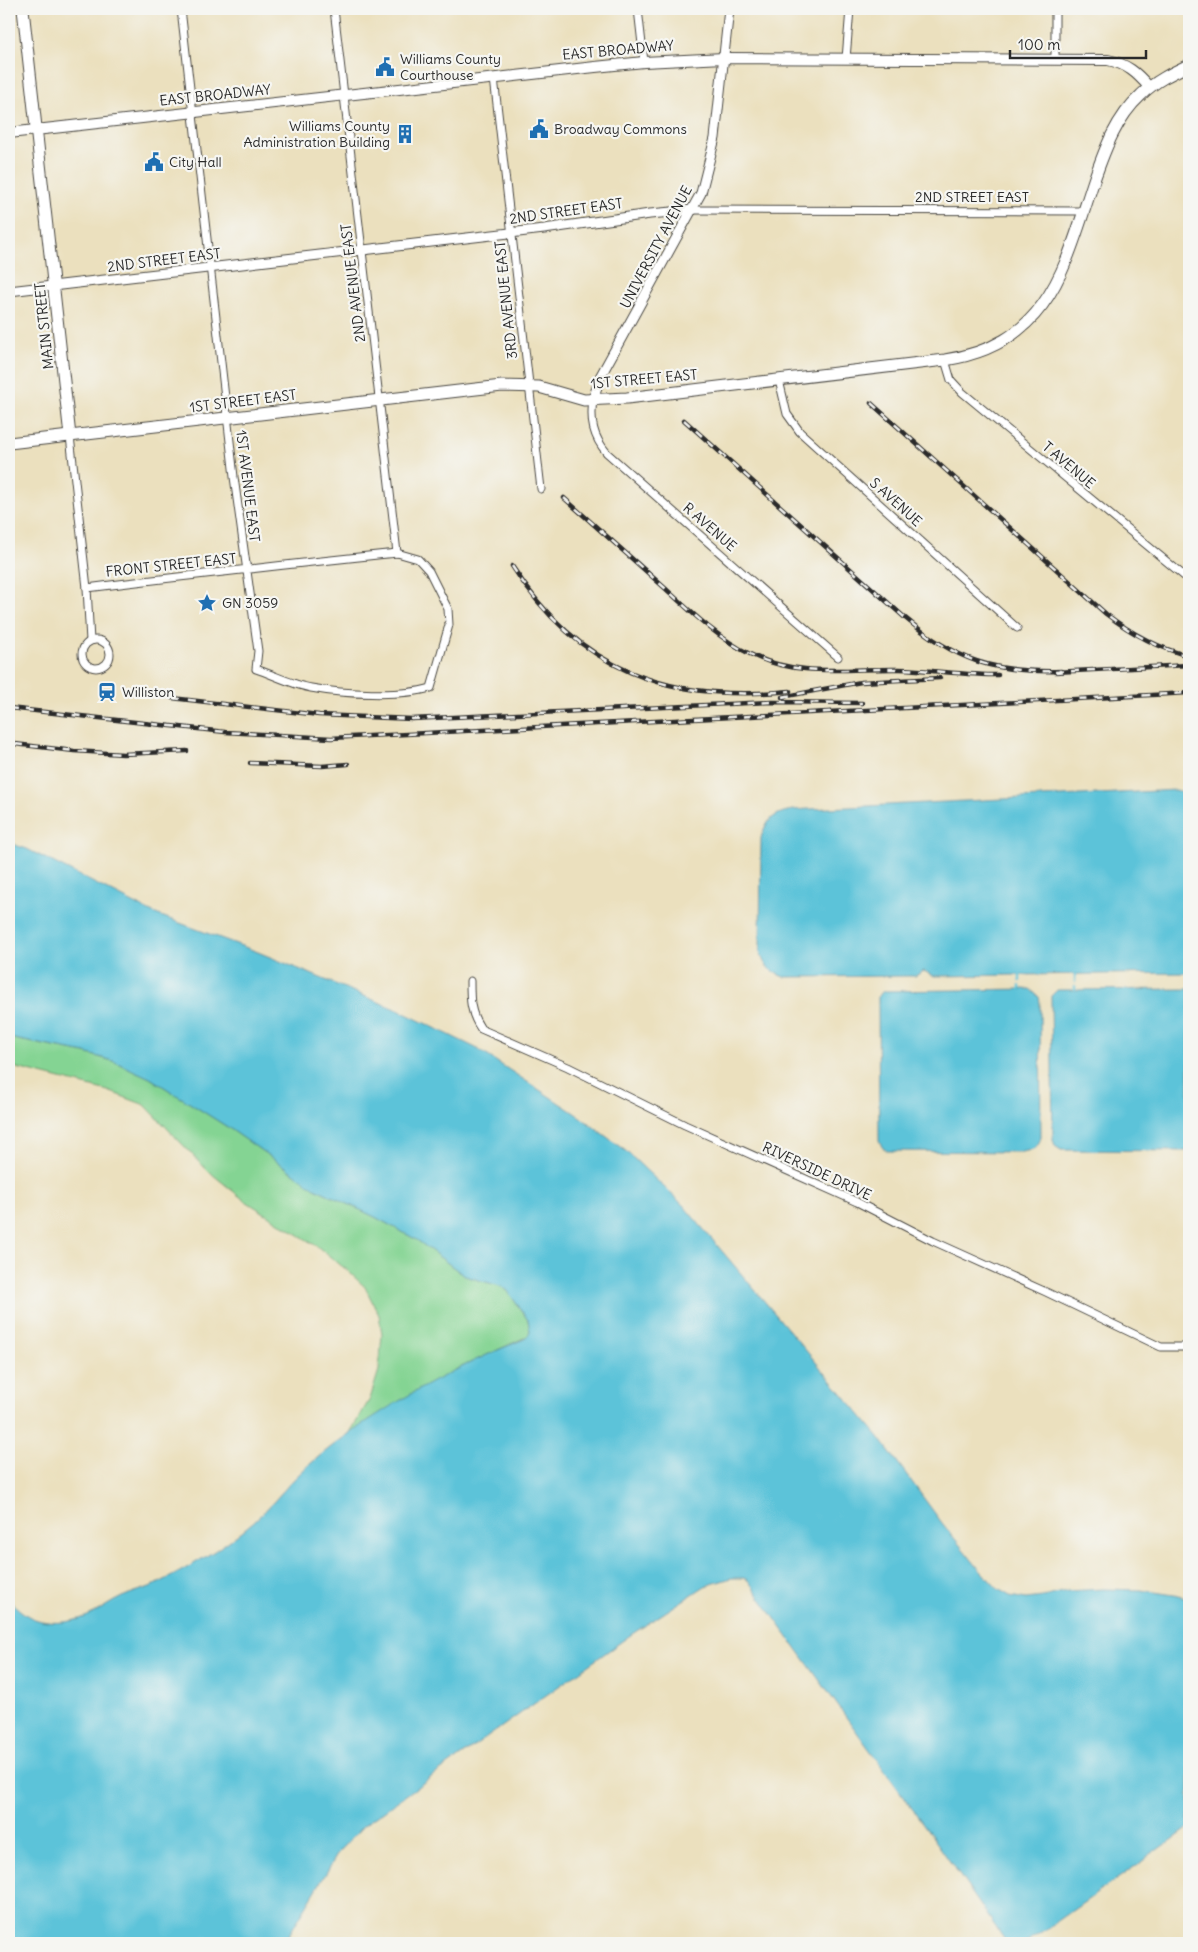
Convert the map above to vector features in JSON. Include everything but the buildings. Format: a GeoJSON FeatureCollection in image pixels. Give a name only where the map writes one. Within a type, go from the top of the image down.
{"type":"FeatureCollection","features":[{"type":"Feature","properties":{"kind":"main road","name":"MAIN STREET"},"geometry":{"type":"LineString","coordinates":[[23,9],[55,286],[70,436]]}},
{"type":"Feature","properties":{"kind":"main road","name":"EAST BROADWAY"},"geometry":{"type":"LineString","coordinates":[[9,133],[644,62],[724,58],[1100,59],[1117,61],[1131,69],[1149,87]]}},
{"type":"Feature","properties":{"kind":"main road"},"geometry":{"type":"LineString","coordinates":[[1149,87],[1189,65]]}},
{"type":"Feature","properties":{"kind":"main road","name":"1ST STREET EAST"},"geometry":{"type":"LineString","coordinates":[[9,443],[502,386],[528,386],[592,400],[627,398],[945,360],[977,354],[1015,334],[1038,312],[1057,284],[1112,132],[1128,109],[1149,87]]}},
{"type":"Feature","properties":{"kind":"street","name":"1ST AVENUE EAST"},"geometry":{"type":"LineString","coordinates":[[181,9],[227,418],[258,651],[256,669]]}},
{"type":"Feature","properties":{"kind":"street","name":"2ND AVENUE EAST"},"geometry":{"type":"LineString","coordinates":[[334,9],[397,553]]}},
{"type":"Feature","properties":{"kind":"street"},"geometry":{"type":"LineString","coordinates":[[638,9],[644,62]]}},
{"type":"Feature","properties":{"kind":"street","name":"UNIVERSITY AVENUE"},"geometry":{"type":"LineString","coordinates":[[592,400],[600,377],[701,193],[712,156],[729,9]]}},
{"type":"Feature","properties":{"kind":"street"},"geometry":{"type":"LineString","coordinates":[[846,58],[850,9]]}},
{"type":"Feature","properties":{"kind":"street"},"geometry":{"type":"LineString","coordinates":[[1055,9],[1055,59]]}},
{"type":"Feature","properties":{"kind":"street","name":"3RD AVENUE EAST"},"geometry":{"type":"LineString","coordinates":[[494,78],[541,489]]}},
{"type":"Feature","properties":{"kind":"street","name":"2ND STREET EAST"},"geometry":{"type":"LineString","coordinates":[[9,291],[692,210],[1084,211]]}},
{"type":"Feature","properties":{"kind":"street","name":"T AVENUE"},"geometry":{"type":"LineString","coordinates":[[945,360],[951,380],[962,392],[1189,580]]}},
{"type":"Feature","properties":{"kind":"street","name":"S AVENUE"},"geometry":{"type":"LineString","coordinates":[[779,380],[787,414],[800,432],[1017,628]]}},
{"type":"Feature","properties":{"kind":"street","name":"R AVENUE"},"geometry":{"type":"LineString","coordinates":[[592,400],[591,416],[595,437],[607,453],[838,657]]}},
{"type":"Feature","properties":{"kind":"street","name":"MAIN STREET"},"geometry":{"type":"LineString","coordinates":[[70,436],[87,588],[90,641]]}},
{"type":"Feature","properties":{"kind":"street","name":"FRONT STREET EAST"},"geometry":{"type":"LineString","coordinates":[[87,588],[397,553],[418,559],[429,570],[448,609],[449,625],[431,688],[414,693],[356,693],[310,688],[256,669]]}},
{"type":"Feature","properties":{"kind":"street"},"geometry":{"type":"LineString","coordinates":[[98,640],[106,644],[110,651],[110,659],[105,666],[98,669],[90,667],[84,662],[82,654],[84,646],[90,641],[98,640]]}},
{"type":"Feature","properties":{"kind":"street","name":"RIVERSIDE DRIVE"},"geometry":{"type":"LineString","coordinates":[[470,981],[470,1003],[474,1019],[481,1029],[568,1067],[685,1125],[857,1202],[933,1241],[1161,1347],[1189,1347]]}},
{"type":"Feature","properties":{"kind":"green space"},"geometry":{"type":"Polygon","coordinates":[[[9,1038],[85,1053],[113,1061],[150,1078],[229,1128],[315,1188],[417,1240],[465,1276],[500,1286],[507,1290],[528,1320],[530,1331],[528,1336],[457,1369],[394,1405],[349,1434],[370,1399],[379,1370],[382,1334],[379,1315],[365,1287],[318,1247],[244,1200],[207,1170],[145,1105],[108,1091],[9,1066],[9,1038]]]}},
{"type":"Feature","properties":{"kind":"water"},"geometry":{"type":"Polygon","coordinates":[[[1176,790],[1189,794],[1189,973],[934,976],[924,971],[915,976],[784,977],[774,973],[763,961],[760,951],[761,838],[768,822],[773,817],[786,811],[1176,790]]]}},
{"type":"Feature","properties":{"kind":"water"},"geometry":{"type":"Polygon","coordinates":[[[9,843],[27,849],[153,913],[258,952],[400,1011],[476,1048],[579,1116],[627,1152],[683,1205],[879,1437],[942,1523],[998,1589],[1010,1596],[1026,1599],[1067,1591],[1103,1589],[1141,1590],[1189,1599],[1189,1828],[1038,1935],[1024,1943],[1007,1943],[748,1580],[731,1578],[705,1586],[632,1634],[364,1825],[340,1850],[284,1943],[9,1943],[9,1600],[21,1611],[37,1620],[61,1622],[85,1617],[122,1597],[157,1584],[204,1558],[237,1535],[260,1516],[307,1466],[368,1421],[433,1382],[478,1359],[524,1339],[530,1331],[528,1320],[507,1290],[500,1286],[465,1276],[417,1240],[315,1188],[229,1128],[150,1078],[113,1061],[85,1053],[9,1038],[9,843]]]}},
{"type":"Feature","properties":{"kind":"water"},"geometry":{"type":"Polygon","coordinates":[[[1030,989],[1039,997],[1040,1003],[1041,1137],[1037,1146],[1022,1152],[887,1151],[882,1147],[879,1140],[878,997],[883,991],[1030,989]]]}},
{"type":"Feature","properties":{"kind":"water"},"geometry":{"type":"Polygon","coordinates":[[[1189,989],[1189,1151],[1061,1150],[1055,1146],[1053,1139],[1051,996],[1057,990],[1189,989]]]}},
{"type":"Feature","properties":{"kind":"waterway"},"geometry":{"type":"LineString","coordinates":[[1020,975],[1020,981]]}},
{"type":"Feature","properties":{"kind":"waterway"},"geometry":{"type":"LineString","coordinates":[[1075,975],[1075,982]]}},
{"type":"Feature","properties":{"kind":"railway"},"geometry":{"type":"LineString","coordinates":[[871,403],[1106,614],[1146,640],[1189,656]]}},
{"type":"Feature","properties":{"kind":"railway"},"geometry":{"type":"LineString","coordinates":[[684,420],[904,617],[941,644],[959,654],[996,666],[1016,670],[1061,671]]}},
{"type":"Feature","properties":{"kind":"railway"},"geometry":{"type":"LineString","coordinates":[[564,498],[706,624],[738,648],[750,654],[786,666],[805,669],[899,669],[998,675]]}},
{"type":"Feature","properties":{"kind":"railway"},"geometry":{"type":"LineString","coordinates":[[512,566],[538,602],[567,632],[598,655],[631,672],[667,684],[705,691],[746,693],[790,691]]}},
{"type":"Feature","properties":{"kind":"railway"},"geometry":{"type":"LineString","coordinates":[[1055,672],[1189,665]]}},
{"type":"Feature","properties":{"kind":"railway"},"geometry":{"type":"LineString","coordinates":[[782,697],[861,682],[940,678]]}},
{"type":"Feature","properties":{"kind":"railway"},"geometry":{"type":"LineString","coordinates":[[9,708],[225,732],[331,738],[1189,693]]}},
{"type":"Feature","properties":{"kind":"railway"},"geometry":{"type":"LineString","coordinates":[[172,698],[319,715],[412,719],[772,702],[862,703]]}},
{"type":"Feature","properties":{"kind":"railway"},"geometry":{"type":"LineString","coordinates":[[15,744],[74,751],[123,754],[187,751]]}},
{"type":"Feature","properties":{"kind":"railway"},"geometry":{"type":"LineString","coordinates":[[250,763],[322,766],[348,764]]}},
{"type":"Feature","properties":{"kind":"place","name":"Williams County Courthouse"},"geometry":{"type":"Point","coordinates":[385,67]}},
{"type":"Feature","properties":{"kind":"place","name":"Broadway Commons"},"geometry":{"type":"Point","coordinates":[539,129]}},
{"type":"Feature","properties":{"kind":"place","name":"Williams County Administration Building"},"geometry":{"type":"Point","coordinates":[405,134]}},
{"type":"Feature","properties":{"kind":"place","name":"City Hall"},"geometry":{"type":"Point","coordinates":[154,162]}},
{"type":"Feature","properties":{"kind":"place","name":"GN 3059"},"geometry":{"type":"Point","coordinates":[207,603]}},
{"type":"Feature","properties":{"kind":"place","name":"Williston"},"geometry":{"type":"Point","coordinates":[107,692]}}]}
